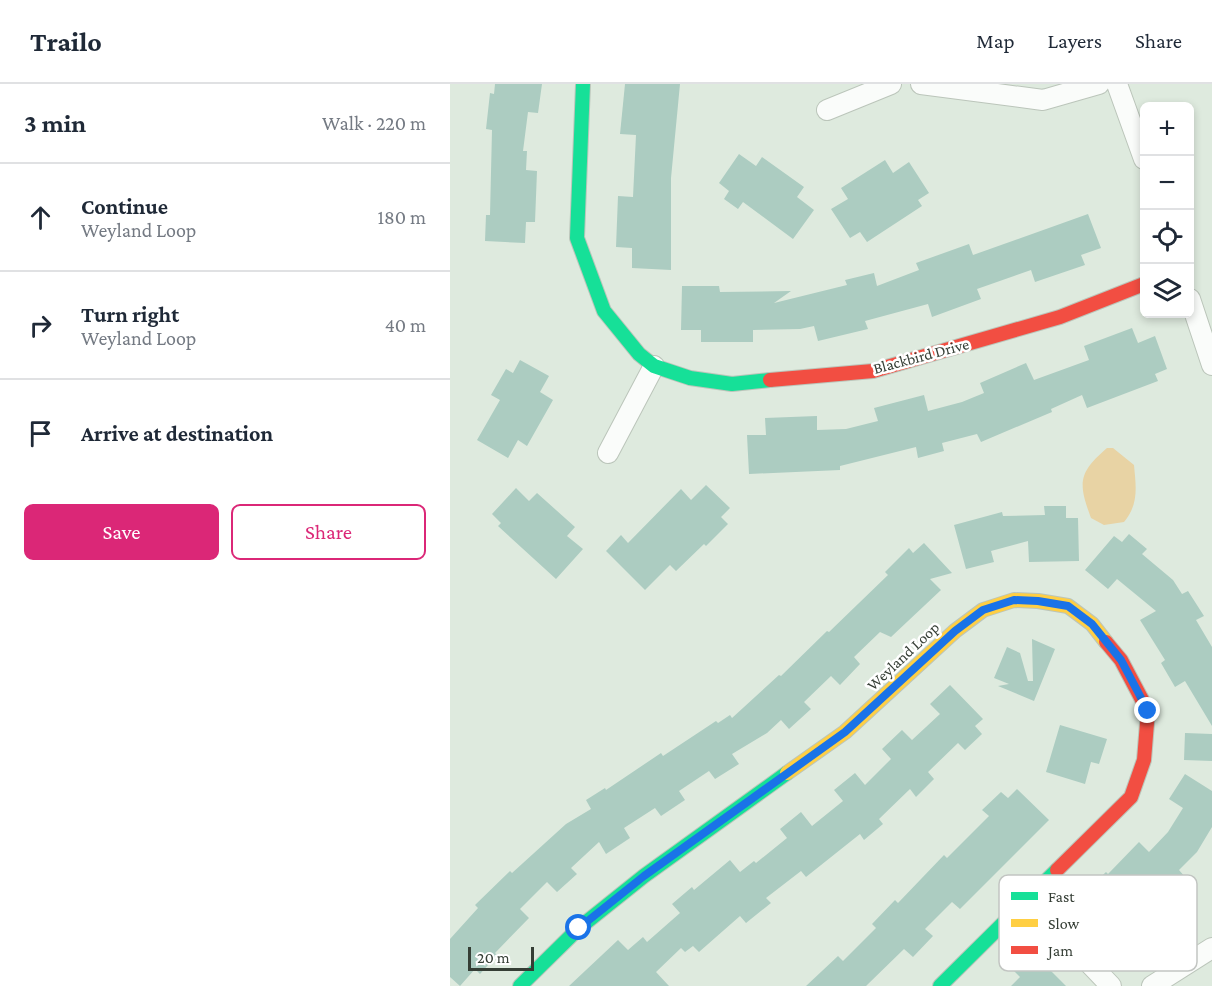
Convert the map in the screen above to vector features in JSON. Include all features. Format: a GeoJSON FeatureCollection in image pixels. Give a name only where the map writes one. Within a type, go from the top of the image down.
{"type":"FeatureCollection","features":[{"type":"Feature","properties":{"kind":"street","name":"Blackbird Drive"},"geometry":{"type":"LineString","coordinates":[[583,84],[577,238],[604,311],[639,354],[654,366],[690,378],[732,384],[873,371],[1060,317],[1140,286]]}},
{"type":"Feature","properties":{"kind":"street"},"geometry":{"type":"LineString","coordinates":[[827,110],[891,84]]}},
{"type":"Feature","properties":{"kind":"street"},"geometry":{"type":"LineString","coordinates":[[921,84],[1043,100],[1099,84]]}},
{"type":"Feature","properties":{"kind":"street"},"geometry":{"type":"LineString","coordinates":[[1117,84],[1143,156]]}},
{"type":"Feature","properties":{"kind":"street"},"geometry":{"type":"LineString","coordinates":[[1194,311],[1212,365]]}},
{"type":"Feature","properties":{"kind":"street"},"geometry":{"type":"LineString","coordinates":[[608,453],[654,366]]}},
{"type":"Feature","properties":{"kind":"street","name":"Weyland Loop"},"geometry":{"type":"LineString","coordinates":[[520,986],[579,928],[644,876],[845,732],[955,631],[983,610],[1014,600],[1068,606],[1092,624],[1121,660],[1148,711],[1144,760],[1131,797],[1051,875]]}},
{"type":"Feature","properties":{"kind":"street","name":"Weyland Loop"},"geometry":{"type":"LineString","coordinates":[[940,986],[999,927]]}},
{"type":"Feature","properties":{"kind":"street"},"geometry":{"type":"LineString","coordinates":[[1197,958],[1212,948]]}},
{"type":"Feature","properties":{"kind":"street"},"geometry":{"type":"LineString","coordinates":[[1097,971],[1111,986]]}},
{"type":"Feature","properties":{"kind":"street"},"geometry":{"type":"LineString","coordinates":[[1152,986],[1176,971]]}},
{"type":"Feature","properties":{"kind":"shaded area"},"geometry":{"type":"Polygon","coordinates":[[[1107,448],[1113,448],[1134,465],[1136,488],[1132,509],[1124,522],[1104,525],[1091,518],[1084,496],[1083,479],[1090,465],[1107,448]]]}},
{"type":"Feature","properties":{"kind":"building"},"geometry":{"type":"Polygon","coordinates":[[[495,84],[542,84],[538,113],[528,112],[523,151],[527,151],[526,170],[537,171],[535,222],[526,222],[525,243],[485,241],[486,215],[490,215],[492,130],[486,129],[490,93],[494,94],[495,84]]]}},
{"type":"Feature","properties":{"kind":"building"},"geometry":{"type":"Polygon","coordinates":[[[625,84],[680,84],[671,178],[671,270],[632,268],[632,248],[616,247],[618,196],[633,197],[636,135],[620,134],[625,84]]]}},
{"type":"Feature","properties":{"kind":"building"},"geometry":{"type":"Polygon","coordinates":[[[739,154],[756,166],[762,157],[804,187],[797,197],[814,210],[793,239],[743,202],[738,209],[724,199],[729,191],[719,183],[739,154]]]}},
{"type":"Feature","properties":{"kind":"building"},"geometry":{"type":"Polygon","coordinates":[[[885,160],[893,173],[909,162],[929,193],[918,200],[922,206],[867,242],[860,232],[850,238],[831,209],[848,199],[841,188],[885,160]]]}},
{"type":"Feature","properties":{"kind":"building"},"geometry":{"type":"Polygon","coordinates":[[[1088,214],[1101,248],[1081,255],[1085,265],[1035,282],[1031,270],[977,289],[981,299],[932,317],[928,304],[865,321],[868,329],[818,341],[814,326],[800,329],[753,330],[753,342],[701,342],[701,330],[681,330],[682,286],[719,286],[720,292],[791,291],[774,303],[847,285],[845,280],[874,273],[877,286],[919,270],[916,263],[969,244],[973,255],[1088,214]]]}},
{"type":"Feature","properties":{"kind":"building"},"geometry":{"type":"Polygon","coordinates":[[[1132,328],[1138,343],[1155,336],[1167,369],[1155,374],[1158,381],[1087,408],[1082,395],[1051,409],[1052,412],[981,442],[977,434],[942,443],[944,451],[918,458],[916,447],[840,466],[840,470],[749,474],[747,435],[766,435],[765,418],[817,416],[817,430],[846,429],[878,421],[874,408],[924,395],[928,411],[962,402],[984,393],[980,383],[1026,363],[1034,380],[1089,360],[1084,346],[1132,328]]]}},
{"type":"Feature","properties":{"kind":"building"},"geometry":{"type":"Polygon","coordinates":[[[520,360],[549,376],[540,392],[553,400],[527,446],[518,440],[508,458],[477,440],[500,400],[491,395],[506,369],[513,373],[520,360]]]}},
{"type":"Feature","properties":{"kind":"building"},"geometry":{"type":"Polygon","coordinates":[[[706,485],[730,508],[721,517],[728,524],[676,571],[670,565],[645,590],[606,551],[621,535],[628,543],[681,489],[691,500],[706,485]]]}},
{"type":"Feature","properties":{"kind":"building"},"geometry":{"type":"Polygon","coordinates":[[[516,488],[529,501],[537,493],[575,527],[567,536],[583,549],[556,579],[498,526],[501,523],[492,514],[516,488]]]}},
{"type":"Feature","properties":{"kind":"building"},"geometry":{"type":"Polygon","coordinates":[[[1044,506],[1066,506],[1066,518],[1078,518],[1079,561],[1029,562],[1028,541],[991,551],[994,562],[966,569],[954,525],[1002,512],[1003,516],[1045,515],[1044,506]]]}},
{"type":"Feature","properties":{"kind":"building"},"geometry":{"type":"Polygon","coordinates":[[[1129,534],[1147,549],[1142,554],[1173,580],[1182,594],[1188,591],[1204,616],[1196,620],[1212,647],[1212,726],[1185,681],[1175,687],[1161,663],[1165,660],[1140,620],[1156,611],[1117,579],[1108,589],[1085,570],[1114,536],[1122,542],[1129,534]]]}},
{"type":"Feature","properties":{"kind":"building"},"geometry":{"type":"Polygon","coordinates":[[[924,543],[952,573],[930,579],[941,590],[891,637],[880,632],[854,657],[860,664],[840,685],[831,676],[804,702],[811,709],[789,729],[781,720],[767,733],[732,754],[739,764],[715,779],[709,771],[679,791],[685,800],[661,816],[655,808],[624,828],[630,838],[606,854],[599,842],[571,868],[577,874],[557,892],[547,882],[520,909],[529,918],[495,953],[497,955],[480,974],[475,969],[460,986],[450,977],[450,939],[478,908],[475,905],[510,871],[512,873],[566,824],[591,809],[586,800],[605,788],[606,790],[661,753],[663,756],[716,721],[718,723],[730,715],[732,718],[779,675],[781,676],[827,631],[829,632],[888,575],[885,572],[909,548],[913,553],[924,543]]]}},
{"type":"Feature","properties":{"kind":"building"},"geometry":{"type":"Polygon","coordinates":[[[1032,639],[1055,649],[1034,701],[998,686],[1009,684],[994,678],[1007,647],[1020,653],[1028,681],[1033,681],[1032,639]]]}},
{"type":"Feature","properties":{"kind":"building"},"geometry":{"type":"Polygon","coordinates":[[[950,685],[983,719],[975,726],[982,734],[965,750],[958,743],[928,772],[934,779],[916,797],[910,789],[879,819],[883,824],[864,840],[860,834],[806,877],[801,871],[766,898],[771,903],[746,923],[740,916],[699,952],[693,946],[685,952],[681,948],[656,972],[669,986],[569,986],[618,940],[628,950],[643,937],[647,942],[680,913],[672,904],[692,887],[694,890],[730,860],[740,872],[754,861],[756,863],[787,838],[780,829],[801,812],[812,826],[843,801],[834,790],[855,773],[865,785],[891,759],[882,749],[902,730],[912,740],[940,714],[930,704],[950,685]]]}},
{"type":"Feature","properties":{"kind":"building"},"geometry":{"type":"Polygon","coordinates":[[[1060,725],[1107,739],[1099,764],[1091,762],[1085,784],[1046,772],[1060,725]]]}},
{"type":"Feature","properties":{"kind":"building"},"geometry":{"type":"Polygon","coordinates":[[[1185,733],[1212,734],[1212,761],[1184,760],[1185,733]]]}},
{"type":"Feature","properties":{"kind":"building"},"geometry":{"type":"Polygon","coordinates":[[[1185,774],[1212,791],[1212,827],[1197,852],[1179,870],[1183,875],[1103,875],[1106,872],[1108,874],[1139,842],[1149,852],[1168,832],[1183,808],[1169,799],[1185,774]]]}},
{"type":"Feature","properties":{"kind":"building"},"geometry":{"type":"Polygon","coordinates":[[[1017,789],[1049,820],[960,909],[952,902],[925,929],[933,936],[913,957],[904,949],[866,986],[806,986],[838,956],[843,961],[876,928],[872,924],[895,900],[898,903],[944,855],[947,858],[989,816],[982,810],[1001,792],[1008,798],[1017,789]]]}},
{"type":"Feature","properties":{"kind":"building"},"geometry":{"type":"Polygon","coordinates":[[[1014,971],[1051,971],[1066,986],[1011,986],[1020,977],[1014,971]]]}},
{"type":"Feature","properties":{"kind":"traffic: fast"},"geometry":{"type":"LineString","coordinates":[[583,84],[577,238],[604,311],[639,354],[654,366],[690,378],[732,384],[770,380]]}},
{"type":"Feature","properties":{"kind":"traffic: fast"},"geometry":{"type":"LineString","coordinates":[[520,986],[579,928],[644,876],[787,773]]}},
{"type":"Feature","properties":{"kind":"traffic: fast"},"geometry":{"type":"LineString","coordinates":[[1052,875],[1057,870]]}},
{"type":"Feature","properties":{"kind":"traffic: fast"},"geometry":{"type":"LineString","coordinates":[[940,986],[999,928]]}},
{"type":"Feature","properties":{"kind":"traffic: slow"},"geometry":{"type":"LineString","coordinates":[[787,773],[845,732],[955,631],[983,610],[1014,600],[1068,606],[1092,624],[1106,642]]}},
{"type":"Feature","properties":{"kind":"traffic: jam"},"geometry":{"type":"LineString","coordinates":[[770,380],[873,371],[1060,317],[1140,286]]}},
{"type":"Feature","properties":{"kind":"traffic: jam"},"geometry":{"type":"LineString","coordinates":[[1057,870],[1131,797],[1144,760],[1148,711],[1121,660],[1106,642]]}},
{"type":"Feature","properties":{"kind":"route"},"geometry":{"type":"LineString","coordinates":[[579,928],[644,876],[845,732],[955,631],[983,610],[1014,600],[1068,606],[1092,624],[1121,660],[1148,711]]}}]}
